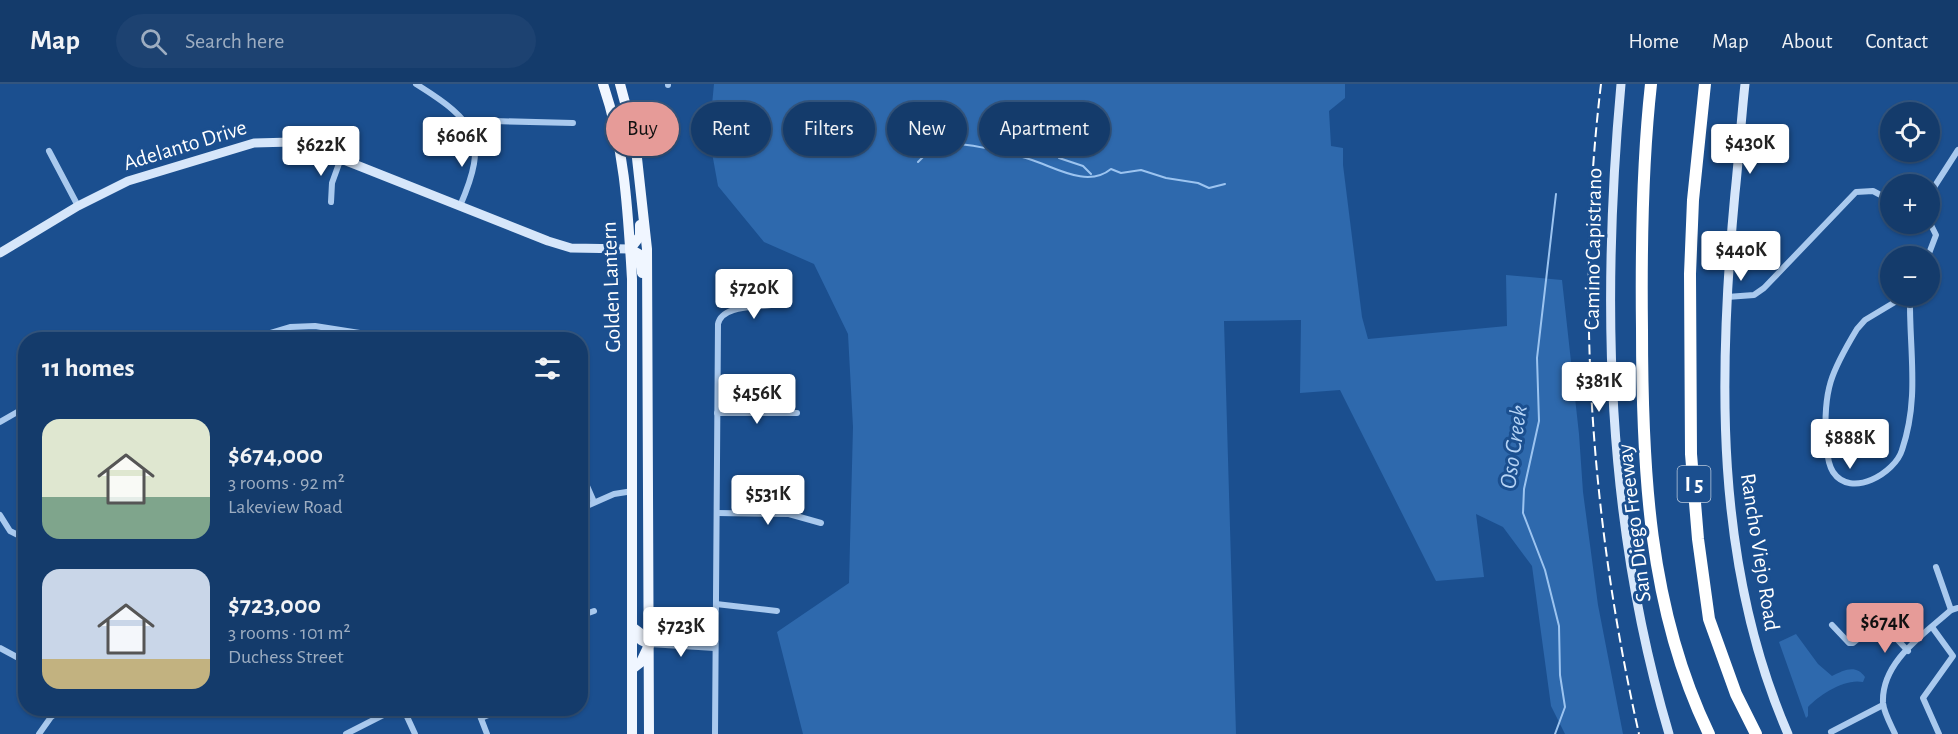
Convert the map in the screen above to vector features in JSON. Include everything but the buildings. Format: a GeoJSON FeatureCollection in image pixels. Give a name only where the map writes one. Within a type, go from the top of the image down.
{"type":"FeatureCollection","features":[{"type":"Feature","properties":{"kind":"highway","name":"San Diego Freeway"},"geometry":{"type":"LineString","coordinates":[[1651,84],[1641,276],[1644,454],[1653,542],[1668,628],[1697,710],[1709,734]]}},
{"type":"Feature","properties":{"kind":"highway","name":"I 5"},"geometry":{"type":"LineString","coordinates":[[1705,84],[1693,200],[1690,274],[1691,454],[1697,529],[1709,619],[1736,694],[1756,734]]}},
{"type":"Feature","properties":{"kind":"main road","name":"Golden Lantern"},"geometry":{"type":"LineString","coordinates":[[603,84],[622,160],[630,249],[633,322],[632,734]]}},
{"type":"Feature","properties":{"kind":"main road","name":"Golden Lantern"},"geometry":{"type":"LineString","coordinates":[[620,84],[634,140],[647,249],[649,734]]}},
{"type":"Feature","properties":{"kind":"main road"},"geometry":{"type":"LineString","coordinates":[[640,183],[640,236],[630,249],[639,254],[642,296],[649,313]]}},
{"type":"Feature","properties":{"kind":"main road"},"geometry":{"type":"LineString","coordinates":[[647,470],[640,474],[633,491],[640,497],[642,504],[648,506]]}},
{"type":"Feature","properties":{"kind":"main road"},"geometry":{"type":"LineString","coordinates":[[632,627],[640,633],[641,640],[649,644],[641,662],[632,669]]}},
{"type":"Feature","properties":{"kind":"street"},"geometry":{"type":"LineString","coordinates":[[416,84],[448,104],[468,128],[475,142],[477,160],[460,206]]}},
{"type":"Feature","properties":{"kind":"street","name":"Camino Capistrano"},"geometry":{"type":"LineString","coordinates":[[1621,84],[1611,213],[1612,405],[1621,501],[1632,575],[1652,675],[1669,734]]}},
{"type":"Feature","properties":{"kind":"street","name":"Rancho Viejo Road"},"geometry":{"type":"LineString","coordinates":[[1745,84],[1727,297],[1726,426],[1731,517],[1755,645],[1788,734]]}},
{"type":"Feature","properties":{"kind":"street"},"geometry":{"type":"LineString","coordinates":[[468,128],[494,121],[573,123]]}},
{"type":"Feature","properties":{"kind":"street","name":"Adelanto Drive"},"geometry":{"type":"LineString","coordinates":[[0,253],[78,206],[128,181],[254,143],[292,142],[341,158],[564,246],[596,250],[630,249]]}},
{"type":"Feature","properties":{"kind":"street"},"geometry":{"type":"LineString","coordinates":[[1940,178],[1958,150]]}},
{"type":"Feature","properties":{"kind":"street"},"geometry":{"type":"LineString","coordinates":[[49,151],[78,206]]}},
{"type":"Feature","properties":{"kind":"street"},"geometry":{"type":"LineString","coordinates":[[331,202],[332,183],[341,158]]}},
{"type":"Feature","properties":{"kind":"street"},"geometry":{"type":"LineString","coordinates":[[1727,297],[1754,295],[1764,288],[1856,192],[1873,191],[1880,195]]}},
{"type":"Feature","properties":{"kind":"street"},"geometry":{"type":"LineString","coordinates":[[715,734],[717,341],[720,316],[728,310],[777,303]]}},
{"type":"Feature","properties":{"kind":"street"},"geometry":{"type":"LineString","coordinates":[[1888,306],[1865,320],[1857,329],[1827,390],[1825,426],[1829,462],[1833,472],[1846,482],[1858,483],[1885,473],[1899,460],[1914,394],[1910,306]]}},
{"type":"Feature","properties":{"kind":"street"},"geometry":{"type":"LineString","coordinates":[[273,332],[290,327],[315,326],[353,332]]}},
{"type":"Feature","properties":{"kind":"street"},"geometry":{"type":"LineString","coordinates":[[0,422],[18,412]]}},
{"type":"Feature","properties":{"kind":"street"},"geometry":{"type":"LineString","coordinates":[[717,413],[797,414]]}},
{"type":"Feature","properties":{"kind":"street"},"geometry":{"type":"LineString","coordinates":[[588,488],[594,502]]}},
{"type":"Feature","properties":{"kind":"street"},"geometry":{"type":"LineString","coordinates":[[588,505],[614,494],[633,491]]}},
{"type":"Feature","properties":{"kind":"street"},"geometry":{"type":"LineString","coordinates":[[717,513],[789,514],[821,522]]}},
{"type":"Feature","properties":{"kind":"street"},"geometry":{"type":"LineString","coordinates":[[0,515],[10,531],[18,535]]}},
{"type":"Feature","properties":{"kind":"street"},"geometry":{"type":"LineString","coordinates":[[1936,567],[1951,610]]}},
{"type":"Feature","properties":{"kind":"street"},"geometry":{"type":"LineString","coordinates":[[716,604],[777,611]]}},
{"type":"Feature","properties":{"kind":"street"},"geometry":{"type":"LineString","coordinates":[[1895,734],[1883,705],[1884,685],[1893,662],[1908,651],[1951,610],[1958,608]]}},
{"type":"Feature","properties":{"kind":"street"},"geometry":{"type":"LineString","coordinates":[[588,613],[594,611]]}},
{"type":"Feature","properties":{"kind":"street"},"geometry":{"type":"LineString","coordinates":[[1832,625],[1849,643],[1853,643],[1880,621],[1908,651]]}},
{"type":"Feature","properties":{"kind":"street"},"geometry":{"type":"LineString","coordinates":[[1932,627],[1953,656],[1923,699],[1939,734]]}},
{"type":"Feature","properties":{"kind":"street"},"geometry":{"type":"LineString","coordinates":[[649,644],[715,648]]}},
{"type":"Feature","properties":{"kind":"street"},"geometry":{"type":"LineString","coordinates":[[0,648],[18,658]]}},
{"type":"Feature","properties":{"kind":"street"},"geometry":{"type":"LineString","coordinates":[[1831,732],[1883,705]]}},
{"type":"Feature","properties":{"kind":"street"},"geometry":{"type":"LineString","coordinates":[[39,734],[52,716]]}},
{"type":"Feature","properties":{"kind":"street"},"geometry":{"type":"LineString","coordinates":[[346,734],[381,716]]}},
{"type":"Feature","properties":{"kind":"street"},"geometry":{"type":"LineString","coordinates":[[407,716],[415,734]]}},
{"type":"Feature","properties":{"kind":"street"},"geometry":{"type":"LineString","coordinates":[[486,716],[481,718],[487,734]]}},
{"type":"Feature","properties":{"kind":"shaded area"},"geometry":{"type":"Polygon","coordinates":[[[714,84],[1345,84],[1345,98],[1329,111],[1331,146],[1343,148],[1343,165],[1362,317],[1368,339],[1507,326],[1506,275],[1562,280],[1583,492],[1598,605],[1623,734],[1565,734],[1551,706],[1532,566],[1503,527],[1476,514],[1484,577],[1436,581],[1340,390],[1300,393],[1301,320],[1224,321],[1236,734],[803,734],[777,632],[849,583],[853,427],[848,334],[814,264],[764,242],[718,186],[713,156],[771,156],[771,102],[712,102],[714,84]]]}},
{"type":"Feature","properties":{"kind":"shaded area"},"geometry":{"type":"Polygon","coordinates":[[[1796,634],[1818,664],[1832,676],[1854,669],[1865,677],[1863,682],[1856,681],[1841,685],[1819,697],[1808,707],[1806,718],[1779,642],[1796,634]]]}},
{"type":"Feature","properties":{"kind":"waterway"},"geometry":{"type":"LineString","coordinates":[[918,162],[936,144],[946,143],[1011,154],[1082,177],[1092,177],[1111,169],[1121,173],[1141,170],[1166,178],[1198,183],[1209,188],[1225,184]]}},
{"type":"Feature","properties":{"kind":"waterway"},"geometry":{"type":"LineString","coordinates":[[1058,156],[1083,166],[1091,174]]}},
{"type":"Feature","properties":{"kind":"waterway","name":"Oso Creek"},"geometry":{"type":"LineString","coordinates":[[1555,734],[1565,707],[1560,675],[1559,626],[1545,570],[1523,513],[1524,489],[1539,421],[1537,358],[1556,194]]}},
{"type":"Feature","properties":{"kind":"railway"},"geometry":{"type":"LineString","coordinates":[[1601,84],[1593,165],[1589,247],[1592,410],[1609,573],[1639,734]]}}]}
